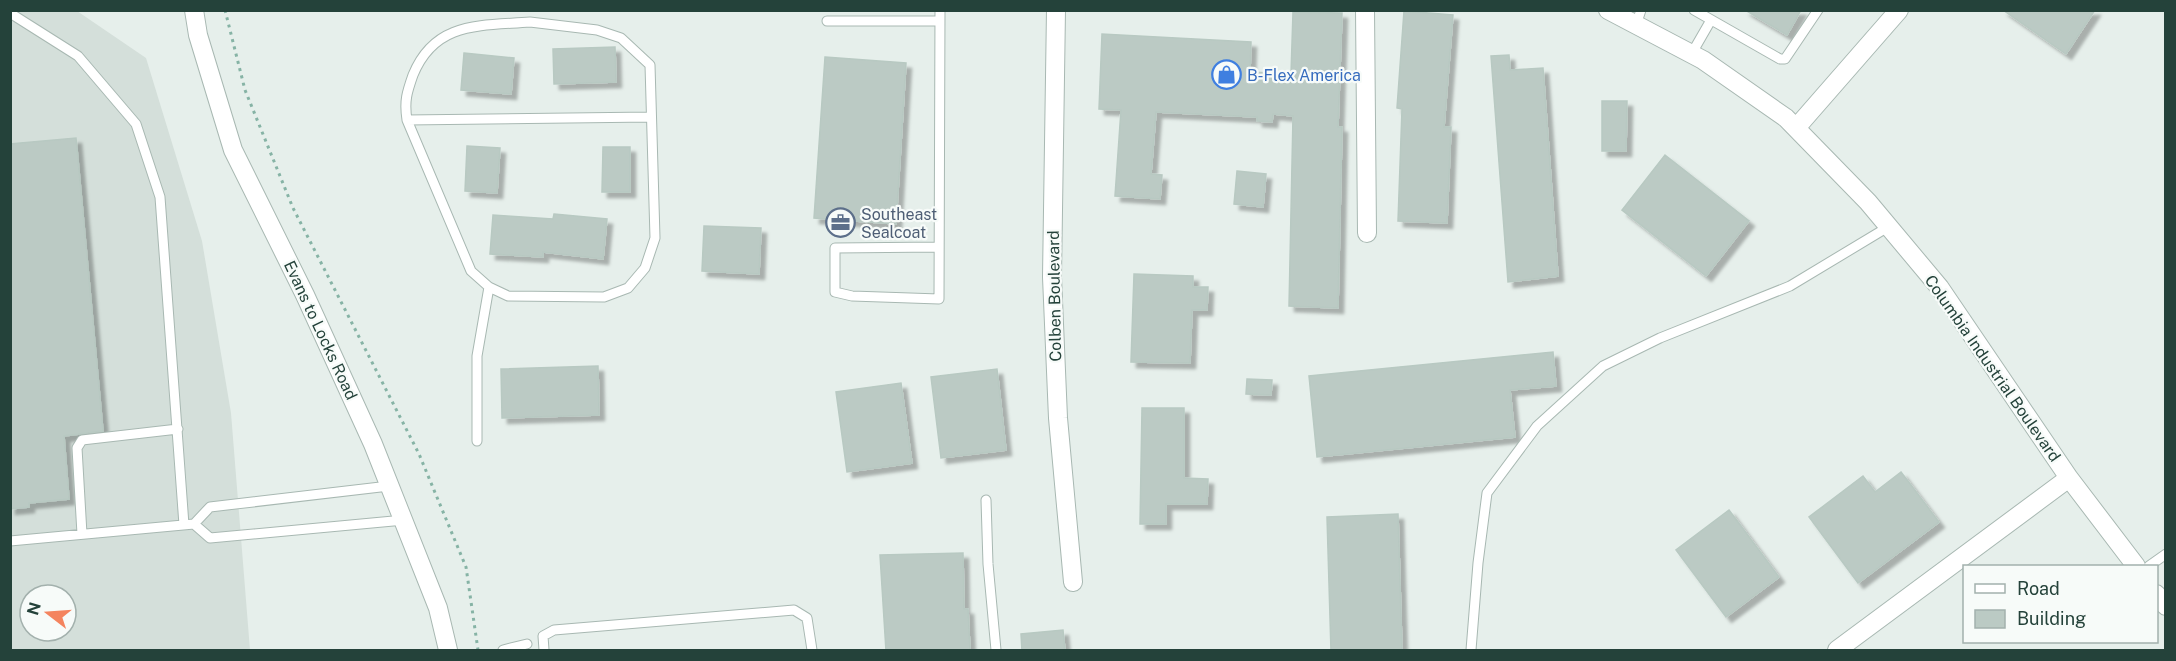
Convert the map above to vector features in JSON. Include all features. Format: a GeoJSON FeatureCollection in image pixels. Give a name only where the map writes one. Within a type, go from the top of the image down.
{"type":"FeatureCollection","features":[{"type":"Feature","properties":{"kind":"street","name":"Evans to Locks Road"},"geometry":{"type":"LineString","coordinates":[[194,10],[198,35],[233,150],[310,306],[374,444],[438,608],[448,651]]}},
{"type":"Feature","properties":{"kind":"street","name":"Colben Boulevard"},"geometry":{"type":"LineString","coordinates":[[1056,10],[1052,277],[1059,418],[1072,582]]}},
{"type":"Feature","properties":{"kind":"street"},"geometry":{"type":"LineString","coordinates":[[1365,10],[1367,233]]}},
{"type":"Feature","properties":{"kind":"street","name":"Columbia Industrial Boulevard"},"geometry":{"type":"LineString","coordinates":[[1608,10],[1638,18],[1777,111],[1796,128],[1888,227],[1940,288],[2069,478],[2134,565]]}},
{"type":"Feature","properties":{"kind":"street"},"geometry":{"type":"LineString","coordinates":[[1796,128],[1899,10]]}},
{"type":"Feature","properties":{"kind":"street"},"geometry":{"type":"LineString","coordinates":[[1837,651],[2069,478]]}},
{"type":"Feature","properties":{"kind":"lane"},"geometry":{"type":"LineString","coordinates":[[530,10],[530,22]]}},
{"type":"Feature","properties":{"kind":"lane"},"geometry":{"type":"LineString","coordinates":[[939,247],[835,248],[835,292],[852,297],[939,299],[940,10]]}},
{"type":"Feature","properties":{"kind":"lane"},"geometry":{"type":"LineString","coordinates":[[1694,10],[1780,59],[1785,59],[1818,10]]}},
{"type":"Feature","properties":{"kind":"lane"},"geometry":{"type":"LineString","coordinates":[[10,13],[78,56],[136,124],[160,197],[178,429],[189,524],[210,538],[404,520]]}},
{"type":"Feature","properties":{"kind":"lane"},"geometry":{"type":"LineString","coordinates":[[1692,54],[1711,20]]}},
{"type":"Feature","properties":{"kind":"lane"},"geometry":{"type":"LineString","coordinates":[[827,21],[939,21]]}},
{"type":"Feature","properties":{"kind":"lane"},"geometry":{"type":"LineString","coordinates":[[530,22],[597,30],[621,38],[650,64],[651,117],[654,238],[645,268],[628,288],[603,297],[508,296],[489,286],[471,272],[407,120],[404,99],[420,58],[442,36],[468,27],[530,22]]}},
{"type":"Feature","properties":{"kind":"lane"},"geometry":{"type":"LineString","coordinates":[[407,120],[651,117]]}},
{"type":"Feature","properties":{"kind":"lane"},"geometry":{"type":"LineString","coordinates":[[1471,651],[1487,494],[1537,426],[1603,366],[1660,338],[1790,286],[1888,227]]}},
{"type":"Feature","properties":{"kind":"lane"},"geometry":{"type":"LineString","coordinates":[[477,441],[477,356],[489,286]]}},
{"type":"Feature","properties":{"kind":"lane"},"geometry":{"type":"LineString","coordinates":[[82,534],[77,448],[82,440],[178,429]]}},
{"type":"Feature","properties":{"kind":"lane"},"geometry":{"type":"LineString","coordinates":[[10,541],[189,524],[210,507],[390,486]]}},
{"type":"Feature","properties":{"kind":"lane"},"geometry":{"type":"LineString","coordinates":[[986,500],[988,564],[996,651]]}},
{"type":"Feature","properties":{"kind":"lane"},"geometry":{"type":"LineString","coordinates":[[2152,565],[2166,554]]}},
{"type":"Feature","properties":{"kind":"lane"},"geometry":{"type":"LineString","coordinates":[[544,651],[543,636],[554,630],[794,610],[807,618],[812,651]]}},
{"type":"Feature","properties":{"kind":"lane"},"geometry":{"type":"LineString","coordinates":[[503,651],[527,644]]}},
{"type":"Feature","properties":{"kind":"path"},"geometry":{"type":"LineString","coordinates":[[225,10],[245,90],[281,180],[325,274],[415,445],[466,567],[478,651]]}},
{"type":"Feature","properties":{"kind":"shaded area"},"geometry":{"type":"Polygon","coordinates":[[[10,11],[77,11],[146,58],[202,241],[231,413],[250,650],[11,650],[10,11]]]}},
{"type":"Feature","properties":{"kind":"building"},"geometry":{"type":"Polygon","coordinates":[[[1745,10],[1801,10],[1787,35],[1745,10]]]}},
{"type":"Feature","properties":{"kind":"building"},"geometry":{"type":"Polygon","coordinates":[[[2003,10],[2095,10],[2066,54],[2003,10]]]}},
{"type":"Feature","properties":{"kind":"building"},"geometry":{"type":"Polygon","coordinates":[[[1404,11],[1453,15],[1444,127],[1451,127],[1447,223],[1398,221],[1402,109],[1397,108],[1404,11]]]}},
{"type":"Feature","properties":{"kind":"building"},"geometry":{"type":"Polygon","coordinates":[[[1293,12],[1342,13],[1338,127],[1342,127],[1338,308],[1289,306],[1293,116],[1273,114],[1272,122],[1257,121],[1257,117],[1156,112],[1151,174],[1162,175],[1160,199],[1115,196],[1121,110],[1099,109],[1102,34],[1251,42],[1250,72],[1291,74],[1293,12]]]}},
{"type":"Feature","properties":{"kind":"building"},"geometry":{"type":"Polygon","coordinates":[[[615,47],[616,82],[554,84],[553,49],[615,47]]]}},
{"type":"Feature","properties":{"kind":"building"},"geometry":{"type":"Polygon","coordinates":[[[464,53],[514,58],[511,94],[461,90],[464,53]]]}},
{"type":"Feature","properties":{"kind":"building"},"geometry":{"type":"Polygon","coordinates":[[[1509,55],[1510,70],[1543,68],[1558,276],[1508,282],[1491,56],[1509,55]]]}},
{"type":"Feature","properties":{"kind":"building"},"geometry":{"type":"Polygon","coordinates":[[[825,57],[906,63],[896,224],[814,218],[825,57]]]}},
{"type":"Feature","properties":{"kind":"building"},"geometry":{"type":"Polygon","coordinates":[[[1602,101],[1627,101],[1626,151],[1602,151],[1602,101]]]}},
{"type":"Feature","properties":{"kind":"building"},"geometry":{"type":"Polygon","coordinates":[[[76,138],[103,431],[64,436],[69,499],[29,503],[29,507],[10,509],[10,144],[76,138]]]}},
{"type":"Feature","properties":{"kind":"building"},"geometry":{"type":"Polygon","coordinates":[[[467,146],[500,148],[497,193],[465,191],[467,146]]]}},
{"type":"Feature","properties":{"kind":"building"},"geometry":{"type":"Polygon","coordinates":[[[603,147],[630,147],[630,192],[602,192],[603,147]]]}},
{"type":"Feature","properties":{"kind":"building"},"geometry":{"type":"Polygon","coordinates":[[[1665,155],[1749,221],[1706,276],[1622,210],[1665,155]]]}},
{"type":"Feature","properties":{"kind":"building"},"geometry":{"type":"Polygon","coordinates":[[[1237,171],[1266,174],[1263,207],[1234,204],[1237,171]]]}},
{"type":"Feature","properties":{"kind":"building"},"geometry":{"type":"Polygon","coordinates":[[[554,214],[607,219],[603,259],[543,252],[543,257],[490,254],[493,215],[553,219],[554,214]]]}},
{"type":"Feature","properties":{"kind":"building"},"geometry":{"type":"Polygon","coordinates":[[[704,226],[761,228],[759,274],[702,271],[704,226]]]}},
{"type":"Feature","properties":{"kind":"building"},"geometry":{"type":"Polygon","coordinates":[[[1134,274],[1193,276],[1193,287],[1208,287],[1207,310],[1192,310],[1190,363],[1131,362],[1134,274]]]}},
{"type":"Feature","properties":{"kind":"building"},"geometry":{"type":"Polygon","coordinates":[[[1553,352],[1556,386],[1510,390],[1515,437],[1317,457],[1309,376],[1553,352]]]}},
{"type":"Feature","properties":{"kind":"building"},"geometry":{"type":"Polygon","coordinates":[[[598,366],[599,415],[502,418],[501,369],[598,366]]]}},
{"type":"Feature","properties":{"kind":"building"},"geometry":{"type":"Polygon","coordinates":[[[997,369],[1006,450],[941,458],[931,377],[997,369]]]}},
{"type":"Feature","properties":{"kind":"building"},"geometry":{"type":"Polygon","coordinates":[[[1247,379],[1272,380],[1271,395],[1246,394],[1247,379]]]}},
{"type":"Feature","properties":{"kind":"building"},"geometry":{"type":"Polygon","coordinates":[[[901,383],[912,463],[847,472],[836,392],[901,383]]]}},
{"type":"Feature","properties":{"kind":"building"},"geometry":{"type":"Polygon","coordinates":[[[1142,408],[1184,408],[1184,478],[1208,479],[1207,504],[1166,504],[1166,524],[1140,524],[1142,408]]]}},
{"type":"Feature","properties":{"kind":"building"},"geometry":{"type":"Polygon","coordinates":[[[1901,472],[1939,522],[1858,583],[1809,517],[1863,476],[1875,492],[1901,472]]]}},
{"type":"Feature","properties":{"kind":"building"},"geometry":{"type":"Polygon","coordinates":[[[1729,510],[1779,577],[1726,617],[1676,550],[1729,510]]]}},
{"type":"Feature","properties":{"kind":"building"},"geometry":{"type":"Polygon","coordinates":[[[1398,514],[1402,651],[1331,651],[1327,517],[1398,514]]]}},
{"type":"Feature","properties":{"kind":"building"},"geometry":{"type":"Polygon","coordinates":[[[963,553],[964,609],[968,609],[970,651],[886,651],[880,555],[963,553]]]}},
{"type":"Feature","properties":{"kind":"building"},"geometry":{"type":"Polygon","coordinates":[[[1063,630],[1065,651],[1022,651],[1021,634],[1063,630]]]}},
{"type":"Feature","properties":{"kind":"place","name":"B-Flex America"},"geometry":{"type":"Point","coordinates":[1226,75]}},
{"type":"Feature","properties":{"kind":"place","name":"Southeast Sealcoat"},"geometry":{"type":"Point","coordinates":[840,223]}}]}
